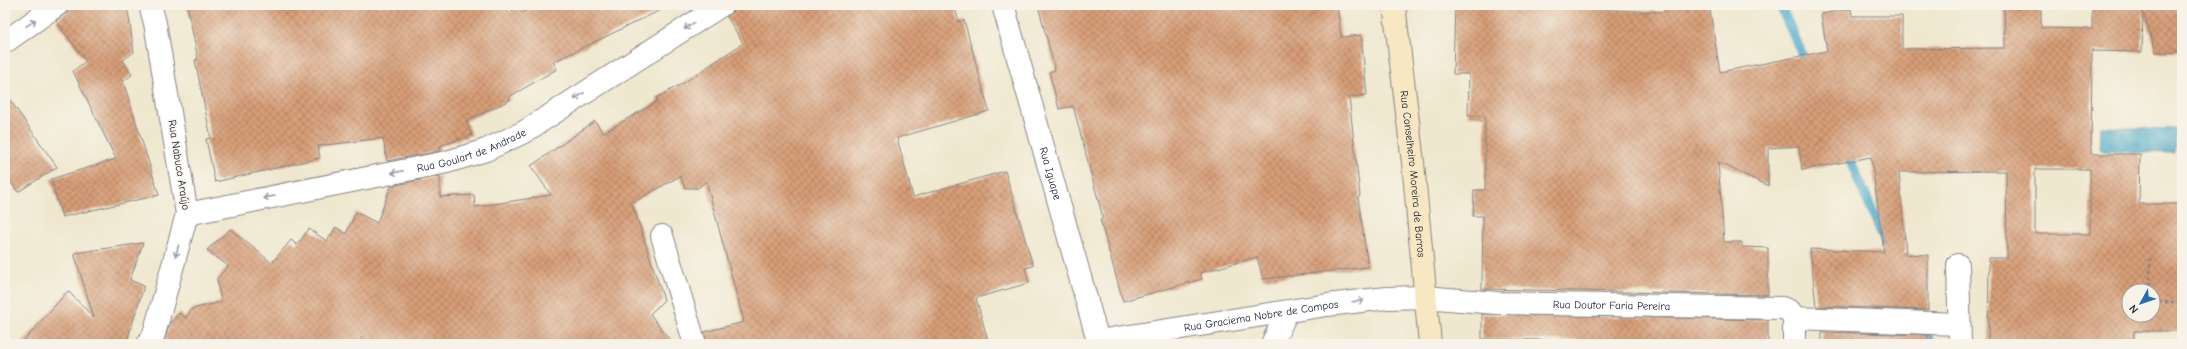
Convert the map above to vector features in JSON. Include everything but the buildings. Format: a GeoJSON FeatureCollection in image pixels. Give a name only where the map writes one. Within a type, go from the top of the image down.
{"type":"FeatureCollection","features":[{"type":"Feature","properties":{"kind":"main road","name":"Rua Conselheiro Moreira de Barros"},"geometry":{"type":"LineString","coordinates":[[1394,5],[1414,163],[1430,344]]}},
{"type":"Feature","properties":{"kind":"street"},"geometry":{"type":"LineString","coordinates":[[5,42],[57,5]]}},
{"type":"Feature","properties":{"kind":"street","name":"Rua Nabuco Araújo"},"geometry":{"type":"LineString","coordinates":[[148,344],[154,334],[187,214],[155,23],[150,5]]}},
{"type":"Feature","properties":{"kind":"street","name":"Rua Goulart de Andrade"},"geometry":{"type":"LineString","coordinates":[[187,214],[447,162],[486,150],[524,132],[722,5]]}},
{"type":"Feature","properties":{"kind":"street","name":"Rua Iguape"},"geometry":{"type":"LineString","coordinates":[[1003,5],[1098,343]]}},
{"type":"Feature","properties":{"kind":"street"},"geometry":{"type":"LineString","coordinates":[[662,236],[695,344]]}},
{"type":"Feature","properties":{"kind":"street"},"geometry":{"type":"LineString","coordinates":[[1794,344],[1794,318],[1959,334],[1958,265]]}},
{"type":"Feature","properties":{"kind":"street","name":"Rua Graciema Nobre de Campos"},"geometry":{"type":"LineString","coordinates":[[1098,343],[1287,312],[1388,298],[1425,297]]}},
{"type":"Feature","properties":{"kind":"street","name":"Rua Doutor Faria Pereira"},"geometry":{"type":"LineString","coordinates":[[1425,297],[1496,303],[1782,308],[1790,311],[1794,318]]}},
{"type":"Feature","properties":{"kind":"street"},"geometry":{"type":"LineString","coordinates":[[1272,344],[1287,312]]}},
{"type":"Feature","properties":{"kind":"path"},"geometry":{"type":"LineString","coordinates":[[2150,256],[2150,283]]}},
{"type":"Feature","properties":{"kind":"path"},"geometry":{"type":"LineString","coordinates":[[2161,302],[2182,302]]}},
{"type":"Feature","properties":{"kind":"water"},"geometry":{"type":"Polygon","coordinates":[[[2101,127],[2176,129],[2175,153],[2100,151],[2101,127]]]}},
{"type":"Feature","properties":{"kind":"waterway"},"geometry":{"type":"LineString","coordinates":[[1780,5],[1808,67]]}},
{"type":"Feature","properties":{"kind":"waterway"},"geometry":{"type":"LineString","coordinates":[[1845,149],[1886,243]]}},
{"type":"Feature","properties":{"kind":"waterway"},"geometry":{"type":"LineString","coordinates":[[1911,297],[1931,344]]}}]}
